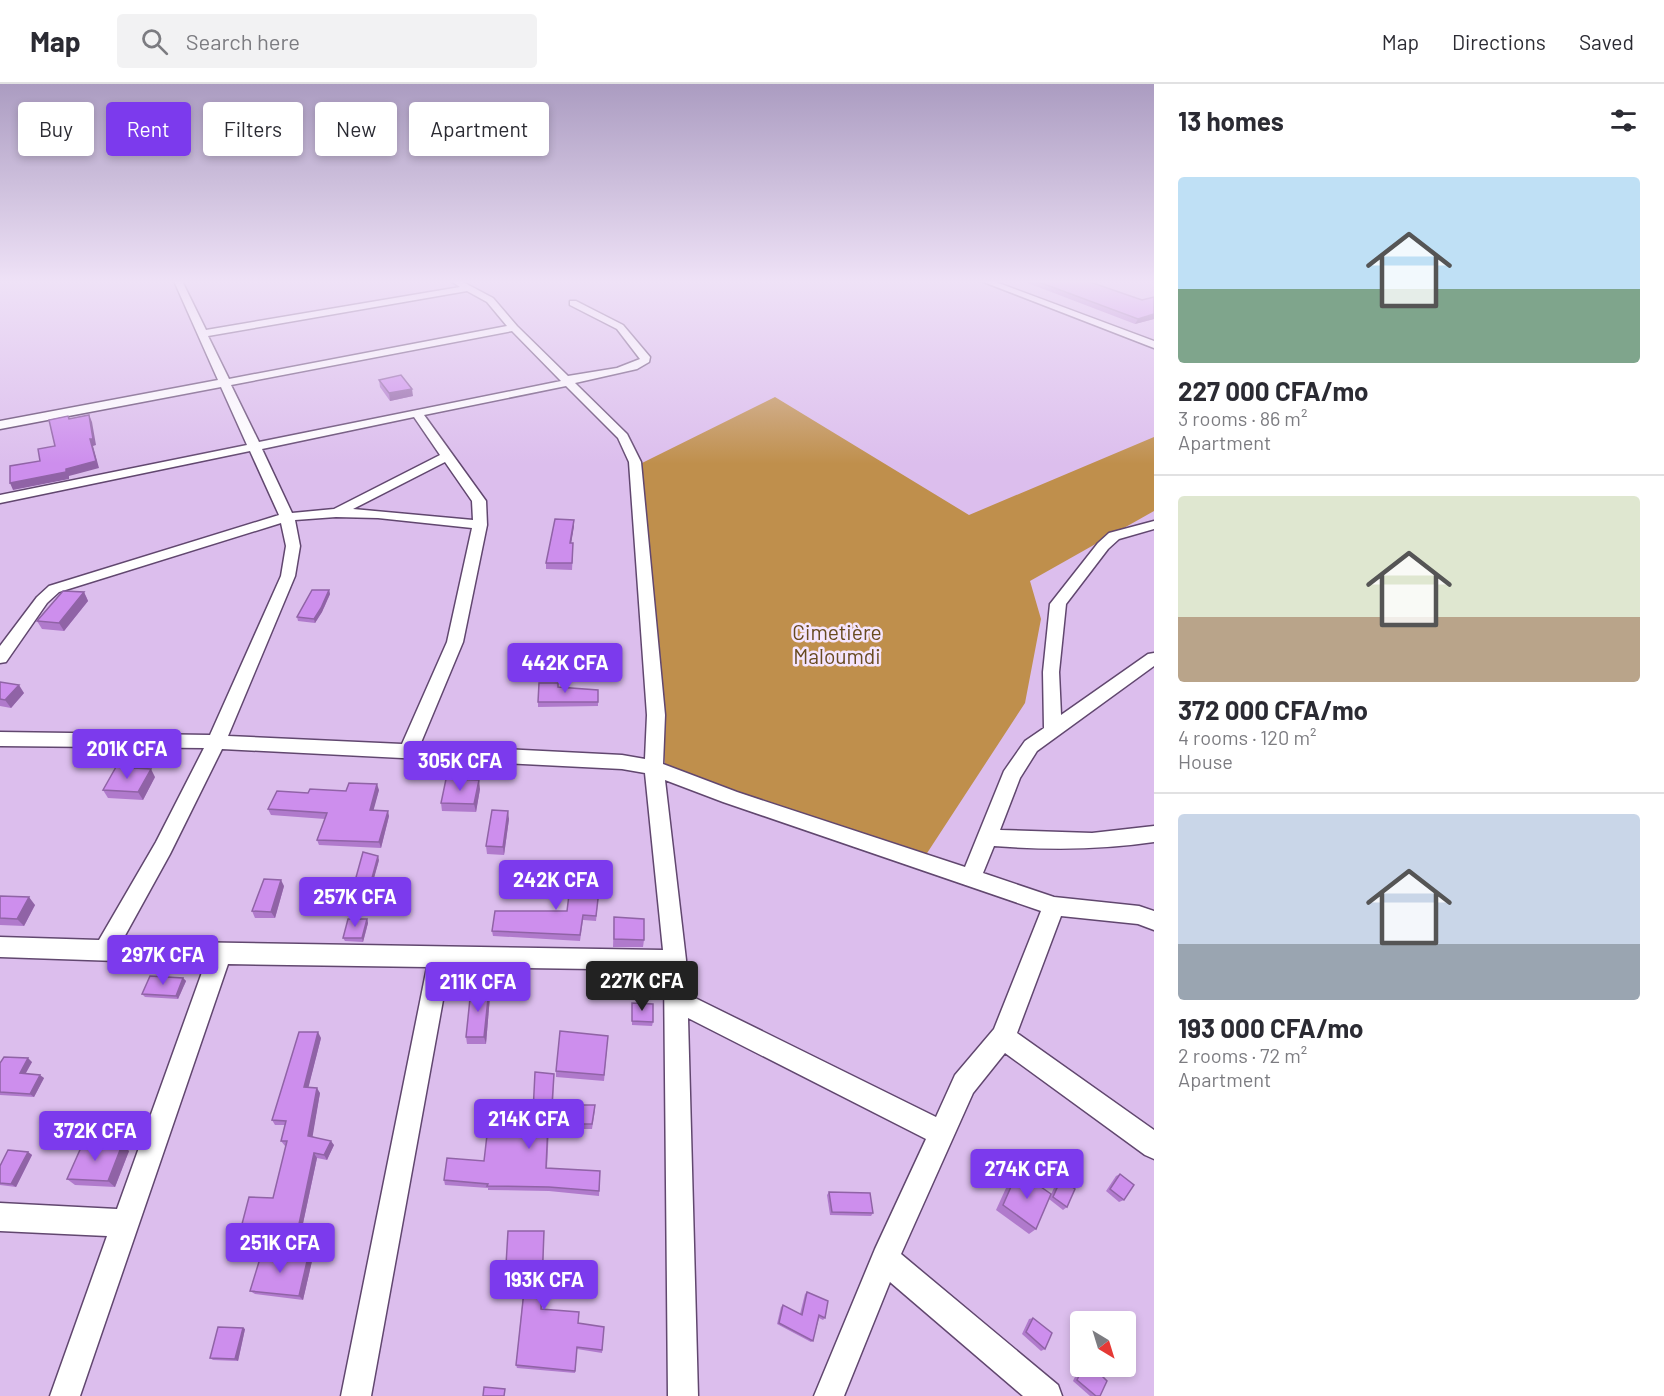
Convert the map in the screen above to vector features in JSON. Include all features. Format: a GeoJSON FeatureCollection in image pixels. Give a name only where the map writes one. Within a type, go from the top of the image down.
{"type":"FeatureCollection","features":[{"type":"Feature","properties":{"kind":"street"},"geometry":{"type":"LineString","coordinates":[[106,949],[163,848],[216,742],[288,576],[293,546],[287,517],[206,342]]}},
{"type":"Feature","properties":{"kind":"street"},"geometry":{"type":"LineString","coordinates":[[0,425],[441,342]]}},
{"type":"Feature","properties":{"kind":"street"},"geometry":{"type":"LineString","coordinates":[[529,342],[623,436],[635,462],[656,715],[654,768],[675,960],[683,1396]]}},
{"type":"Feature","properties":{"kind":"street"},"geometry":{"type":"LineString","coordinates":[[0,499],[255,448],[633,367],[645,360],[645,357],[633,342]]}},
{"type":"Feature","properties":{"kind":"street"},"geometry":{"type":"LineString","coordinates":[[408,752],[455,642],[480,525],[479,501],[417,413]]}},
{"type":"Feature","properties":{"kind":"street"},"geometry":{"type":"LineString","coordinates":[[336,513],[447,456]]}},
{"type":"Feature","properties":{"kind":"street"},"geometry":{"type":"LineString","coordinates":[[0,658],[42,600],[54,589],[287,517],[336,513],[378,514],[480,525]]}},
{"type":"Feature","properties":{"kind":"street"},"geometry":{"type":"LineString","coordinates":[[1053,730],[1051,672],[1058,604],[1103,546],[1114,536],[1154,525]]}},
{"type":"Feature","properties":{"kind":"street"},"geometry":{"type":"LineString","coordinates":[[971,878],[1011,776],[1031,746],[1154,658]]}},
{"type":"Feature","properties":{"kind":"street"},"geometry":{"type":"LineString","coordinates":[[0,739],[216,742],[622,762],[654,768],[730,797],[1054,906],[1139,915],[1154,921]]}},
{"type":"Feature","properties":{"kind":"street"},"geometry":{"type":"LineString","coordinates":[[988,837],[1050,842],[1127,839],[1154,834]]}},
{"type":"Feature","properties":{"kind":"street"},"geometry":{"type":"LineString","coordinates":[[829,1396],[885,1259],[964,1084],[1003,1037],[1054,906]]}},
{"type":"Feature","properties":{"kind":"street"},"geometry":{"type":"LineString","coordinates":[[0,946],[220,954],[675,960]]}},
{"type":"Feature","properties":{"kind":"street"},"geometry":{"type":"LineString","coordinates":[[66,1396],[220,954]]}},
{"type":"Feature","properties":{"kind":"street"},"geometry":{"type":"LineString","coordinates":[[356,1396],[440,957]]}},
{"type":"Feature","properties":{"kind":"street"},"geometry":{"type":"LineString","coordinates":[[676,1000],[942,1133]]}},
{"type":"Feature","properties":{"kind":"street"},"geometry":{"type":"LineString","coordinates":[[1003,1037],[1154,1146]]}},
{"type":"Feature","properties":{"kind":"street"},"geometry":{"type":"LineString","coordinates":[[0,1217],[126,1223]]}},
{"type":"Feature","properties":{"kind":"street"},"geometry":{"type":"LineString","coordinates":[[885,1259],[1047,1396]]}},
{"type":"Feature","properties":{"kind":"green space","name":"Cimetière Maloumdi"},"geometry":{"type":"Polygon","coordinates":[[[775,397],[969,515],[1154,437],[1154,511],[1030,581],[1041,619],[1025,703],[918,867],[665,766],[642,463],[775,397]]]}},
{"type":"Feature","properties":{"kind":"building"},"geometry":{"type":"Polygon","coordinates":[[[401,375],[412,389],[389,393],[379,380],[401,375]]]}},
{"type":"Feature","properties":{"kind":"building"},"geometry":{"type":"Polygon","coordinates":[[[89,415],[93,439],[90,439],[96,461],[66,469],[66,472],[10,483],[10,466],[40,461],[38,449],[55,446],[49,420],[89,415]]]}},
{"type":"Feature","properties":{"kind":"building"},"geometry":{"type":"Polygon","coordinates":[[[555,519],[574,520],[570,543],[573,543],[572,563],[546,563],[555,519]]]}},
{"type":"Feature","properties":{"kind":"building"},"geometry":{"type":"Polygon","coordinates":[[[312,590],[329,590],[314,619],[297,617],[312,590]]]}},
{"type":"Feature","properties":{"kind":"building"},"geometry":{"type":"Polygon","coordinates":[[[63,591],[84,592],[59,623],[37,621],[63,591]]]}},
{"type":"Feature","properties":{"kind":"building"},"geometry":{"type":"Polygon","coordinates":[[[0,682],[19,685],[5,700],[0,699],[0,682]]]}},
{"type":"Feature","properties":{"kind":"building"},"geometry":{"type":"Polygon","coordinates":[[[539,683],[558,683],[558,687],[598,690],[598,702],[538,702],[539,683]]]}},
{"type":"Feature","properties":{"kind":"building"},"geometry":{"type":"Polygon","coordinates":[[[116,767],[151,769],[138,792],[103,790],[116,767]]]}},
{"type":"Feature","properties":{"kind":"building"},"geometry":{"type":"Polygon","coordinates":[[[446,779],[479,780],[474,804],[441,803],[446,779]]]}},
{"type":"Feature","properties":{"kind":"building"},"geometry":{"type":"Polygon","coordinates":[[[349,783],[377,784],[370,810],[388,811],[379,842],[317,840],[327,813],[268,809],[277,791],[308,793],[310,789],[346,791],[349,783]]]}},
{"type":"Feature","properties":{"kind":"building"},"geometry":{"type":"Polygon","coordinates":[[[492,810],[508,811],[503,847],[486,846],[492,810]]]}},
{"type":"Feature","properties":{"kind":"building"},"geometry":{"type":"Polygon","coordinates":[[[363,852],[378,856],[366,900],[350,899],[363,852]]]}},
{"type":"Feature","properties":{"kind":"building"},"geometry":{"type":"Polygon","coordinates":[[[572,870],[601,873],[596,916],[583,915],[580,935],[492,931],[495,911],[567,911],[572,870]]]}},
{"type":"Feature","properties":{"kind":"building"},"geometry":{"type":"Polygon","coordinates":[[[264,879],[281,880],[271,912],[252,911],[264,879]]]}},
{"type":"Feature","properties":{"kind":"building"},"geometry":{"type":"Polygon","coordinates":[[[0,896],[29,897],[17,919],[0,918],[0,896]]]}},
{"type":"Feature","properties":{"kind":"building"},"geometry":{"type":"Polygon","coordinates":[[[614,917],[644,919],[644,940],[614,939],[614,917]]]}},
{"type":"Feature","properties":{"kind":"building"},"geometry":{"type":"Polygon","coordinates":[[[348,919],[367,919],[362,938],[343,938],[348,919]]]}},
{"type":"Feature","properties":{"kind":"building"},"geometry":{"type":"Polygon","coordinates":[[[150,976],[183,978],[176,996],[142,994],[150,976]]]}},
{"type":"Feature","properties":{"kind":"building"},"geometry":{"type":"Polygon","coordinates":[[[471,989],[489,989],[484,1037],[466,1037],[471,989]]]}},
{"type":"Feature","properties":{"kind":"building"},"geometry":{"type":"Polygon","coordinates":[[[632,1003],[653,1004],[653,1022],[632,1021],[632,1003]]]}},
{"type":"Feature","properties":{"kind":"building"},"geometry":{"type":"Polygon","coordinates":[[[560,1031],[608,1036],[604,1075],[556,1071],[560,1031]]]}},
{"type":"Feature","properties":{"kind":"building"},"geometry":{"type":"Polygon","coordinates":[[[299,1032],[318,1032],[304,1087],[317,1088],[308,1136],[331,1141],[324,1155],[314,1153],[299,1224],[242,1224],[249,1197],[273,1198],[287,1141],[281,1141],[286,1121],[272,1120],[299,1032]]]}},
{"type":"Feature","properties":{"kind":"building"},"geometry":{"type":"Polygon","coordinates":[[[4,1057],[28,1058],[20,1073],[40,1075],[30,1094],[0,1092],[0,1063],[4,1057]]]}},
{"type":"Feature","properties":{"kind":"building"},"geometry":{"type":"Polygon","coordinates":[[[535,1072],[554,1074],[552,1105],[595,1105],[592,1124],[548,1124],[546,1168],[600,1171],[599,1191],[487,1186],[488,1184],[444,1180],[447,1158],[484,1161],[487,1135],[518,1136],[518,1133],[532,1133],[535,1072]]]}},
{"type":"Feature","properties":{"kind":"building"},"geometry":{"type":"Polygon","coordinates":[[[83,1143],[122,1145],[108,1181],[67,1179],[83,1143]]]}},
{"type":"Feature","properties":{"kind":"building"},"geometry":{"type":"Polygon","coordinates":[[[8,1150],[28,1152],[11,1184],[0,1183],[0,1166],[8,1150]]]}},
{"type":"Feature","properties":{"kind":"building"},"geometry":{"type":"Polygon","coordinates":[[[1018,1171],[1051,1194],[1036,1229],[1003,1205],[1018,1171]]]}},
{"type":"Feature","properties":{"kind":"building"},"geometry":{"type":"Polygon","coordinates":[[[1120,1174],[1134,1185],[1124,1200],[1110,1189],[1120,1174]]]}},
{"type":"Feature","properties":{"kind":"building"},"geometry":{"type":"Polygon","coordinates":[[[1061,1179],[1075,1189],[1067,1207],[1053,1197],[1061,1179]]]}},
{"type":"Feature","properties":{"kind":"building"},"geometry":{"type":"Polygon","coordinates":[[[829,1192],[870,1193],[873,1213],[832,1212],[829,1192]]]}},
{"type":"Feature","properties":{"kind":"building"},"geometry":{"type":"Polygon","coordinates":[[[508,1231],[544,1231],[541,1309],[579,1312],[578,1323],[604,1327],[602,1350],[577,1347],[575,1371],[516,1365],[525,1282],[505,1282],[508,1231]]]}},
{"type":"Feature","properties":{"kind":"building"},"geometry":{"type":"Polygon","coordinates":[[[262,1252],[308,1257],[299,1296],[250,1291],[262,1252]]]}},
{"type":"Feature","properties":{"kind":"building"},"geometry":{"type":"Polygon","coordinates":[[[807,1292],[828,1301],[825,1318],[819,1315],[813,1341],[779,1323],[783,1305],[802,1315],[807,1292]]]}},
{"type":"Feature","properties":{"kind":"building"},"geometry":{"type":"Polygon","coordinates":[[[1033,1318],[1052,1333],[1045,1349],[1026,1332],[1033,1318]]]}},
{"type":"Feature","properties":{"kind":"building"},"geometry":{"type":"Polygon","coordinates":[[[218,1327],[243,1328],[235,1359],[210,1358],[218,1327]]]}},
{"type":"Feature","properties":{"kind":"building"},"geometry":{"type":"Polygon","coordinates":[[[1078,1377],[1103,1377],[1107,1381],[1100,1396],[1096,1396],[1077,1380],[1078,1377]]]}},
{"type":"Feature","properties":{"kind":"building"},"geometry":{"type":"Polygon","coordinates":[[[484,1387],[505,1389],[504,1396],[483,1396],[484,1387]]]}}]}
